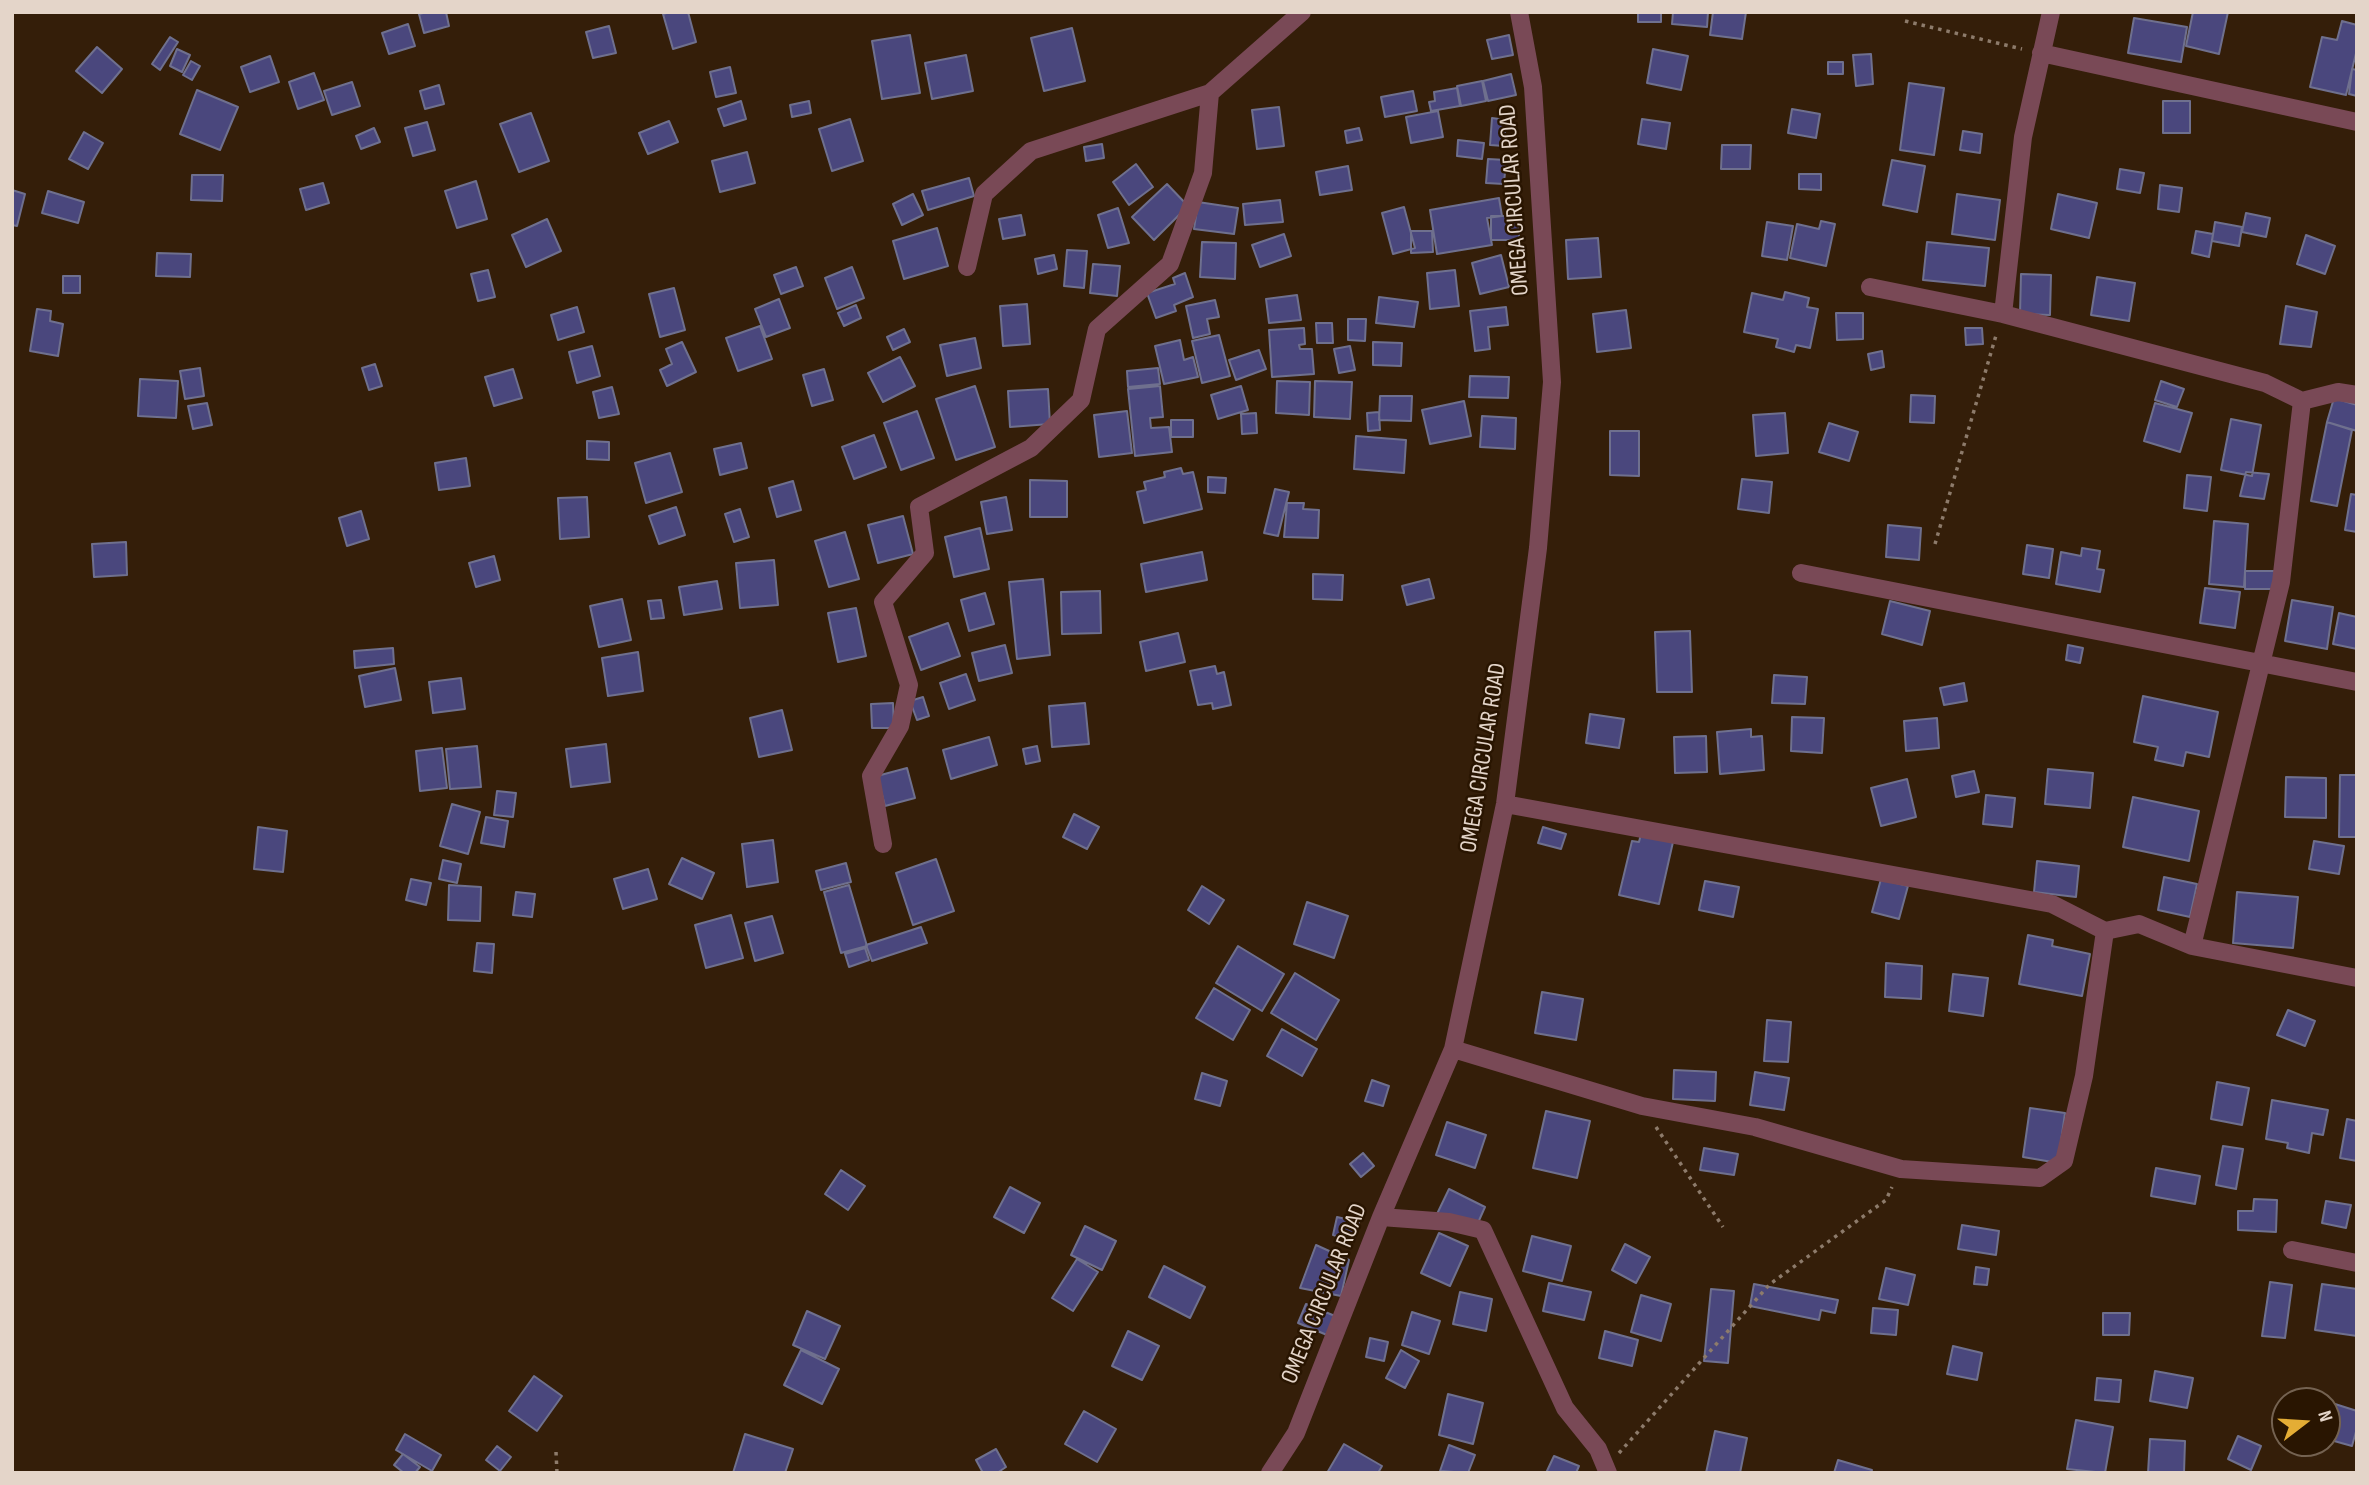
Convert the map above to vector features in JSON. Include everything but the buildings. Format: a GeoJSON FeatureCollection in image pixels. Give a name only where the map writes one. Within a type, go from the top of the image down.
{"type":"FeatureCollection","features":[{"type":"Feature","properties":{"kind":"street"},"geometry":{"type":"LineString","coordinates":[[967,267],[984,194],[1031,151],[1210,93],[1302,12]]}},
{"type":"Feature","properties":{"kind":"street","name":"OMEGA CIRCULAR ROAD"},"geometry":{"type":"LineString","coordinates":[[1270,1473],[1296,1433],[1381,1217],[1453,1049],[1505,804],[1538,548],[1552,382],[1533,86],[1519,12]]}},
{"type":"Feature","properties":{"kind":"street"},"geometry":{"type":"LineString","coordinates":[[2003,314],[2023,137],[2051,12]]}},
{"type":"Feature","properties":{"kind":"street"},"geometry":{"type":"LineString","coordinates":[[2042,53],[2357,122]]}},
{"type":"Feature","properties":{"kind":"street"},"geometry":{"type":"LineString","coordinates":[[883,844],[871,776],[900,726],[909,685],[883,603],[925,553],[919,507],[1031,448],[1081,400],[1097,329],[1170,264],[1203,173],[1210,93]]}},
{"type":"Feature","properties":{"kind":"street"},"geometry":{"type":"LineString","coordinates":[[1870,287],[2003,314],[2265,383],[2302,401],[2338,392],[2357,396]]}},
{"type":"Feature","properties":{"kind":"street"},"geometry":{"type":"LineString","coordinates":[[2193,946],[2281,582],[2302,401]]}},
{"type":"Feature","properties":{"kind":"street"},"geometry":{"type":"LineString","coordinates":[[1801,573],[2263,661],[2357,682]]}},
{"type":"Feature","properties":{"kind":"street"},"geometry":{"type":"LineString","coordinates":[[1505,804],[2052,904],[2105,931],[2139,924],[2193,946],[2357,978]]}},
{"type":"Feature","properties":{"kind":"street"},"geometry":{"type":"LineString","coordinates":[[1453,1049],[1642,1106],[1755,1127],[1901,1169],[2040,1178],[2064,1161],[2084,1076],[2105,931]]}},
{"type":"Feature","properties":{"kind":"street"},"geometry":{"type":"LineString","coordinates":[[1381,1217],[1449,1222],[1483,1230],[1565,1408],[1598,1449],[1607,1470]]}},
{"type":"Feature","properties":{"kind":"street"},"geometry":{"type":"LineString","coordinates":[[2292,1250],[2357,1263]]}},
{"type":"Feature","properties":{"kind":"path"},"geometry":{"type":"LineString","coordinates":[[1905,21],[2042,53]]}},
{"type":"Feature","properties":{"kind":"path"},"geometry":{"type":"LineString","coordinates":[[1936,544],[2003,314]]}},
{"type":"Feature","properties":{"kind":"path"},"geometry":{"type":"LineString","coordinates":[[1642,1106],[1723,1227]]}},
{"type":"Feature","properties":{"kind":"path"},"geometry":{"type":"LineString","coordinates":[[1607,1470],[1770,1284],[1886,1200],[1901,1169]]}},
{"type":"Feature","properties":{"kind":"path"},"geometry":{"type":"LineString","coordinates":[[556,1452],[557,1473]]}}]}
